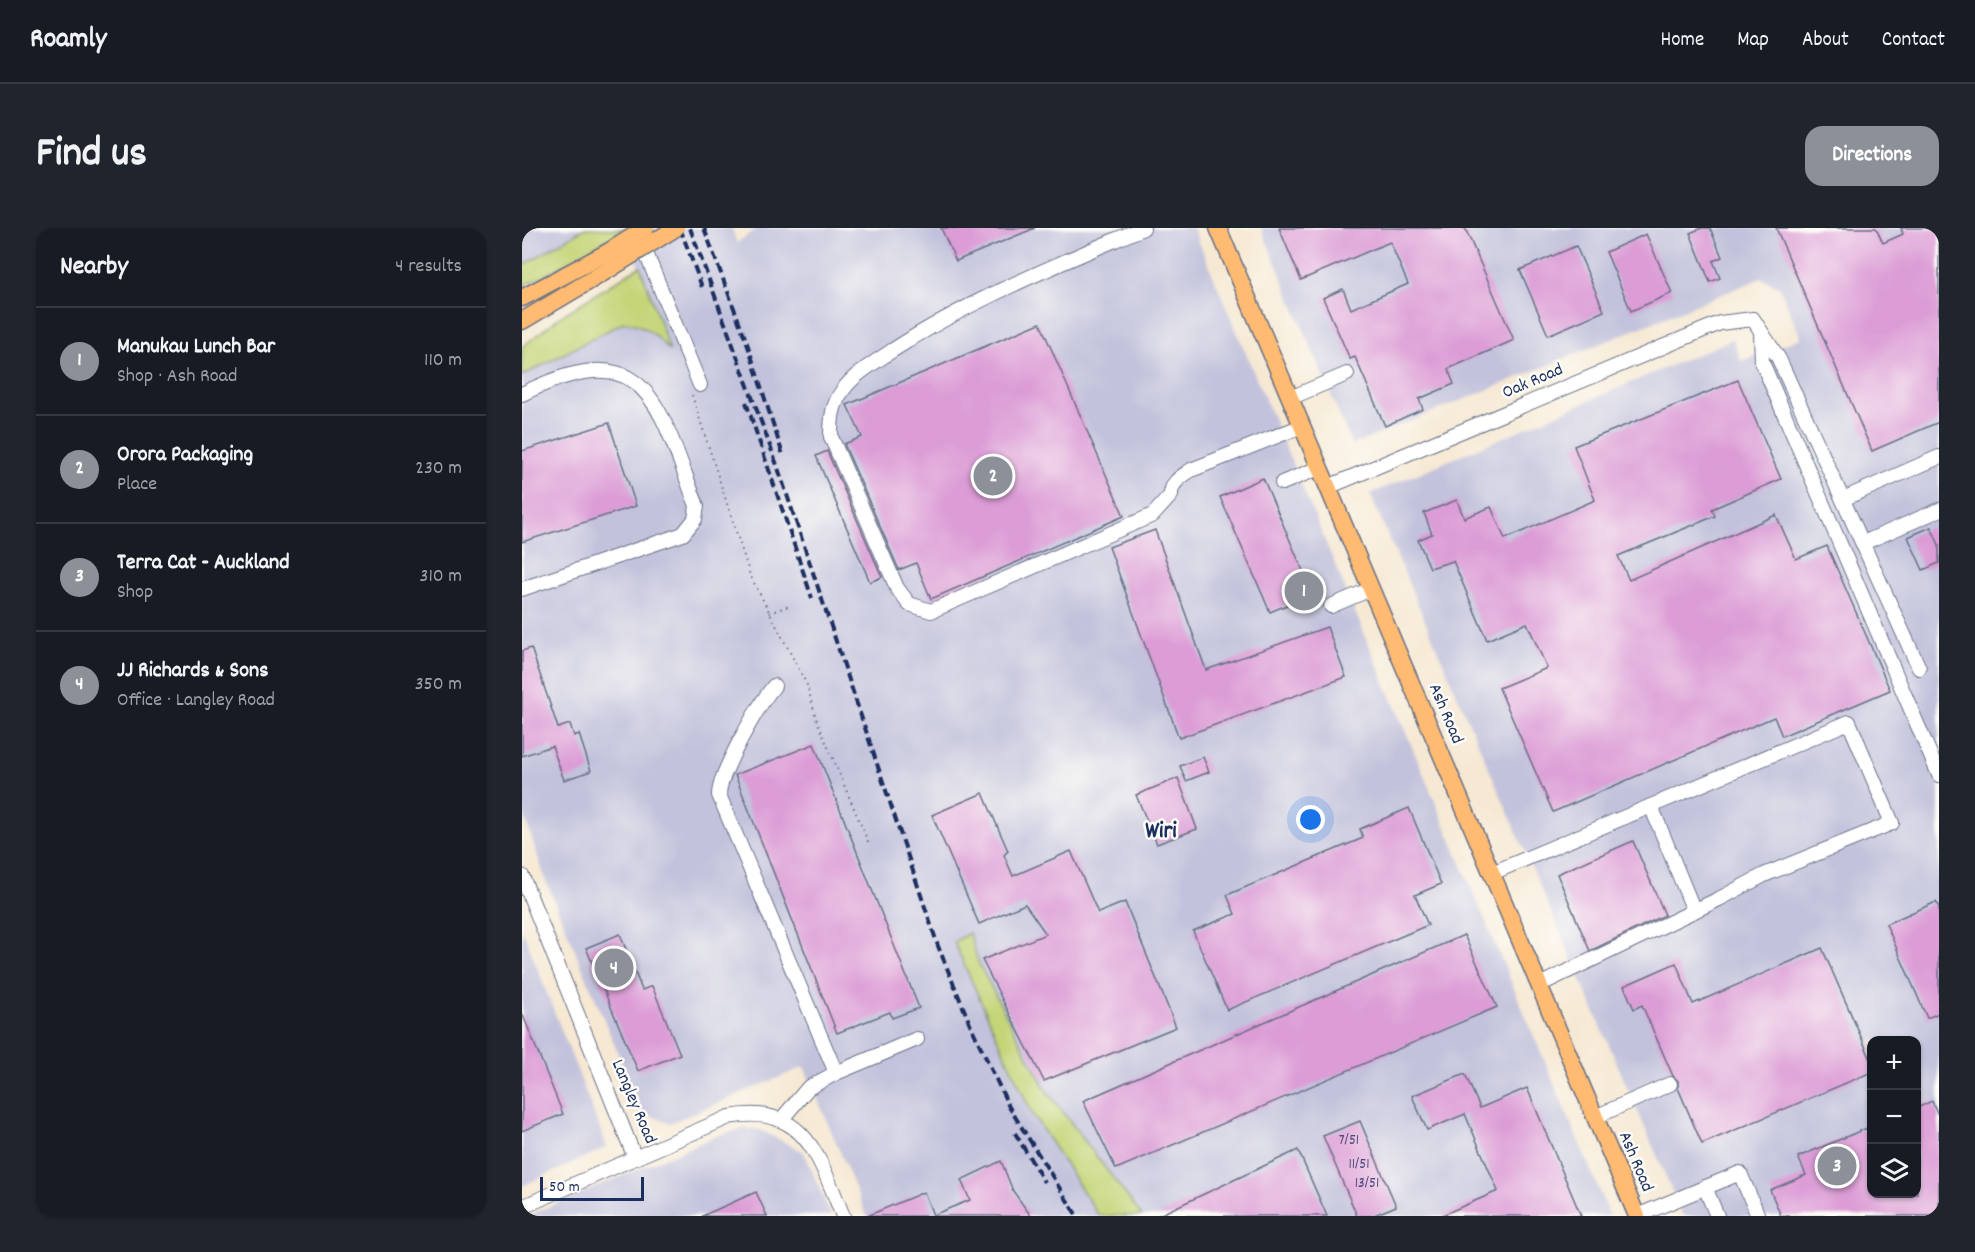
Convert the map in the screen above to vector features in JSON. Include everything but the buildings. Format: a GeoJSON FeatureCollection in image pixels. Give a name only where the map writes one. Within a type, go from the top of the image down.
{"type":"FeatureCollection","features":[{"type":"Feature","properties":{"kind":"main road"},"geometry":{"type":"LineString","coordinates":[[522,321],[610,260],[646,228]]}},
{"type":"Feature","properties":{"kind":"main road"},"geometry":{"type":"LineString","coordinates":[[522,298],[610,260],[676,228]]}},
{"type":"Feature","properties":{"kind":"main road","name":"Ash Road"},"geometry":{"type":"LineString","coordinates":[[1218,228],[1637,1216]]}},
{"type":"Feature","properties":{"kind":"street"},"geometry":{"type":"LineString","coordinates":[[635,228],[695,389]]}},
{"type":"Feature","properties":{"kind":"street"},"geometry":{"type":"LineString","coordinates":[[1143,228],[1019,281],[952,314],[878,361],[844,387],[831,416],[831,437],[897,588],[909,604],[931,611],[1153,515],[1171,495],[1171,488],[1176,481],[1191,470],[1302,426]]}},
{"type":"Feature","properties":{"kind":"street","name":"Oak Road"},"geometry":{"type":"LineString","coordinates":[[1328,487],[1719,322],[1753,319],[1761,332]]}},
{"type":"Feature","properties":{"kind":"street"},"geometry":{"type":"LineString","coordinates":[[1761,332],[1779,359],[1919,668]]}},
{"type":"Feature","properties":{"kind":"street"},"geometry":{"type":"LineString","coordinates":[[1761,332],[1762,362],[1934,748],[1939,775]]}},
{"type":"Feature","properties":{"kind":"street"},"geometry":{"type":"LineString","coordinates":[[522,394],[572,375],[597,370],[615,372],[636,382],[648,392],[659,410],[696,506],[695,519],[682,534],[522,589]]}},
{"type":"Feature","properties":{"kind":"street"},"geometry":{"type":"LineString","coordinates":[[1290,398],[1347,374]]}},
{"type":"Feature","properties":{"kind":"street"},"geometry":{"type":"LineString","coordinates":[[1843,499],[1939,456]]}},
{"type":"Feature","properties":{"kind":"street"},"geometry":{"type":"LineString","coordinates":[[1282,483],[1319,468]]}},
{"type":"Feature","properties":{"kind":"street"},"geometry":{"type":"LineString","coordinates":[[1863,543],[1939,510]]}},
{"type":"Feature","properties":{"kind":"street"},"geometry":{"type":"LineString","coordinates":[[1331,606],[1371,589]]}},
{"type":"Feature","properties":{"kind":"street"},"geometry":{"type":"LineString","coordinates":[[774,686],[764,697],[726,770],[719,785],[719,795],[836,1073]]}},
{"type":"Feature","properties":{"kind":"street"},"geometry":{"type":"LineString","coordinates":[[1492,873],[1849,722],[1892,823],[1764,875],[1539,985]]}},
{"type":"Feature","properties":{"kind":"street"},"geometry":{"type":"LineString","coordinates":[[1651,806],[1694,911]]}},
{"type":"Feature","properties":{"kind":"street","name":"Langley Road"},"geometry":{"type":"LineString","coordinates":[[522,876],[635,1158],[729,1117],[753,1113],[781,1120],[797,1130],[813,1146],[843,1216]]}},
{"type":"Feature","properties":{"kind":"street"},"geometry":{"type":"LineString","coordinates":[[781,1120],[799,1096],[836,1073],[917,1039]]}},
{"type":"Feature","properties":{"kind":"street"},"geometry":{"type":"LineString","coordinates":[[1595,1117],[1670,1084]]}},
{"type":"Feature","properties":{"kind":"street"},"geometry":{"type":"LineString","coordinates":[[522,1207],[635,1158]]}},
{"type":"Feature","properties":{"kind":"street"},"geometry":{"type":"LineString","coordinates":[[1637,1216],[1740,1173],[1758,1216]]}},
{"type":"Feature","properties":{"kind":"street"},"geometry":{"type":"LineString","coordinates":[[1705,1188],[1717,1216]]}},
{"type":"Feature","properties":{"kind":"path"},"geometry":{"type":"LineString","coordinates":[[695,389],[750,575],[807,685],[818,721],[869,844]]}},
{"type":"Feature","properties":{"kind":"path"},"geometry":{"type":"LineString","coordinates":[[768,613],[789,606]]}},
{"type":"Feature","properties":{"kind":"shaded area"},"geometry":{"type":"Polygon","coordinates":[[[522,228],[585,228],[522,266],[522,228]]]}},
{"type":"Feature","properties":{"kind":"shaded area"},"geometry":{"type":"Polygon","coordinates":[[[625,228],[732,228],[737,243],[757,228],[1193,228],[1610,1216],[1143,1216],[1046,1090],[979,964],[969,933],[954,942],[1031,1112],[1099,1216],[867,1216],[804,1067],[670,1123],[643,1113],[546,881],[522,809],[522,376],[624,322],[639,323],[669,349],[625,228]]]}},
{"type":"Feature","properties":{"kind":"shaded area"},"geometry":{"type":"Polygon","coordinates":[[[1261,228],[1939,228],[1939,1216],[1683,1216],[1370,494],[1733,339],[1741,361],[1801,338],[1780,288],[1762,278],[1352,445],[1261,228]]]}},
{"type":"Feature","properties":{"kind":"shaded area"},"geometry":{"type":"Polygon","coordinates":[[[522,929],[607,1147],[522,1186],[522,929]]]}},
{"type":"Feature","properties":{"kind":"shaded area"},"geometry":{"type":"Polygon","coordinates":[[[745,1128],[760,1130],[804,1152],[831,1216],[527,1216],[719,1135],[745,1128]]]}},
{"type":"Feature","properties":{"kind":"green space"},"geometry":{"type":"Polygon","coordinates":[[[585,228],[625,229],[544,276],[522,286],[522,266],[585,228]]]}},
{"type":"Feature","properties":{"kind":"green space"},"geometry":{"type":"Polygon","coordinates":[[[640,266],[670,351],[650,331],[624,322],[522,376],[522,347],[561,316],[640,266]]]}},
{"type":"Feature","properties":{"kind":"green space"},"geometry":{"type":"Polygon","coordinates":[[[969,933],[979,964],[1046,1090],[1142,1216],[1099,1216],[1031,1112],[954,942],[969,933]]]}},
{"type":"Feature","properties":{"kind":"railway"},"geometry":{"type":"LineString","coordinates":[[680,228],[702,287]]}},
{"type":"Feature","properties":{"kind":"railway"},"geometry":{"type":"LineString","coordinates":[[690,228],[777,465],[938,946],[970,1024],[1009,1107],[1077,1216]]}},
{"type":"Feature","properties":{"kind":"railway"},"geometry":{"type":"LineString","coordinates":[[704,228],[747,343],[783,455]]}},
{"type":"Feature","properties":{"kind":"railway"},"geometry":{"type":"LineString","coordinates":[[746,402],[812,598]]}},
{"type":"Feature","properties":{"kind":"railway"},"geometry":{"type":"LineString","coordinates":[[1015,1133],[1044,1182]]}},
{"type":"Feature","properties":{"kind":"place","name":"Orora Packaging"},"geometry":{"type":"Point","coordinates":[993,476]}},
{"type":"Feature","properties":{"kind":"place","name":"Manukau Lunch Bar"},"geometry":{"type":"Point","coordinates":[1304,591]}},
{"type":"Feature","properties":{"kind":"place","name":"JJ Richards & Sons"},"geometry":{"type":"Point","coordinates":[614,968]}},
{"type":"Feature","properties":{"kind":"place","name":"Terra Cat - Auckland"},"geometry":{"type":"Point","coordinates":[1837,1166]}},
{"type":"Feature","properties":{"kind":"district","name":"Wiri"},"geometry":{"type":"Point","coordinates":[1161,832]}}]}
